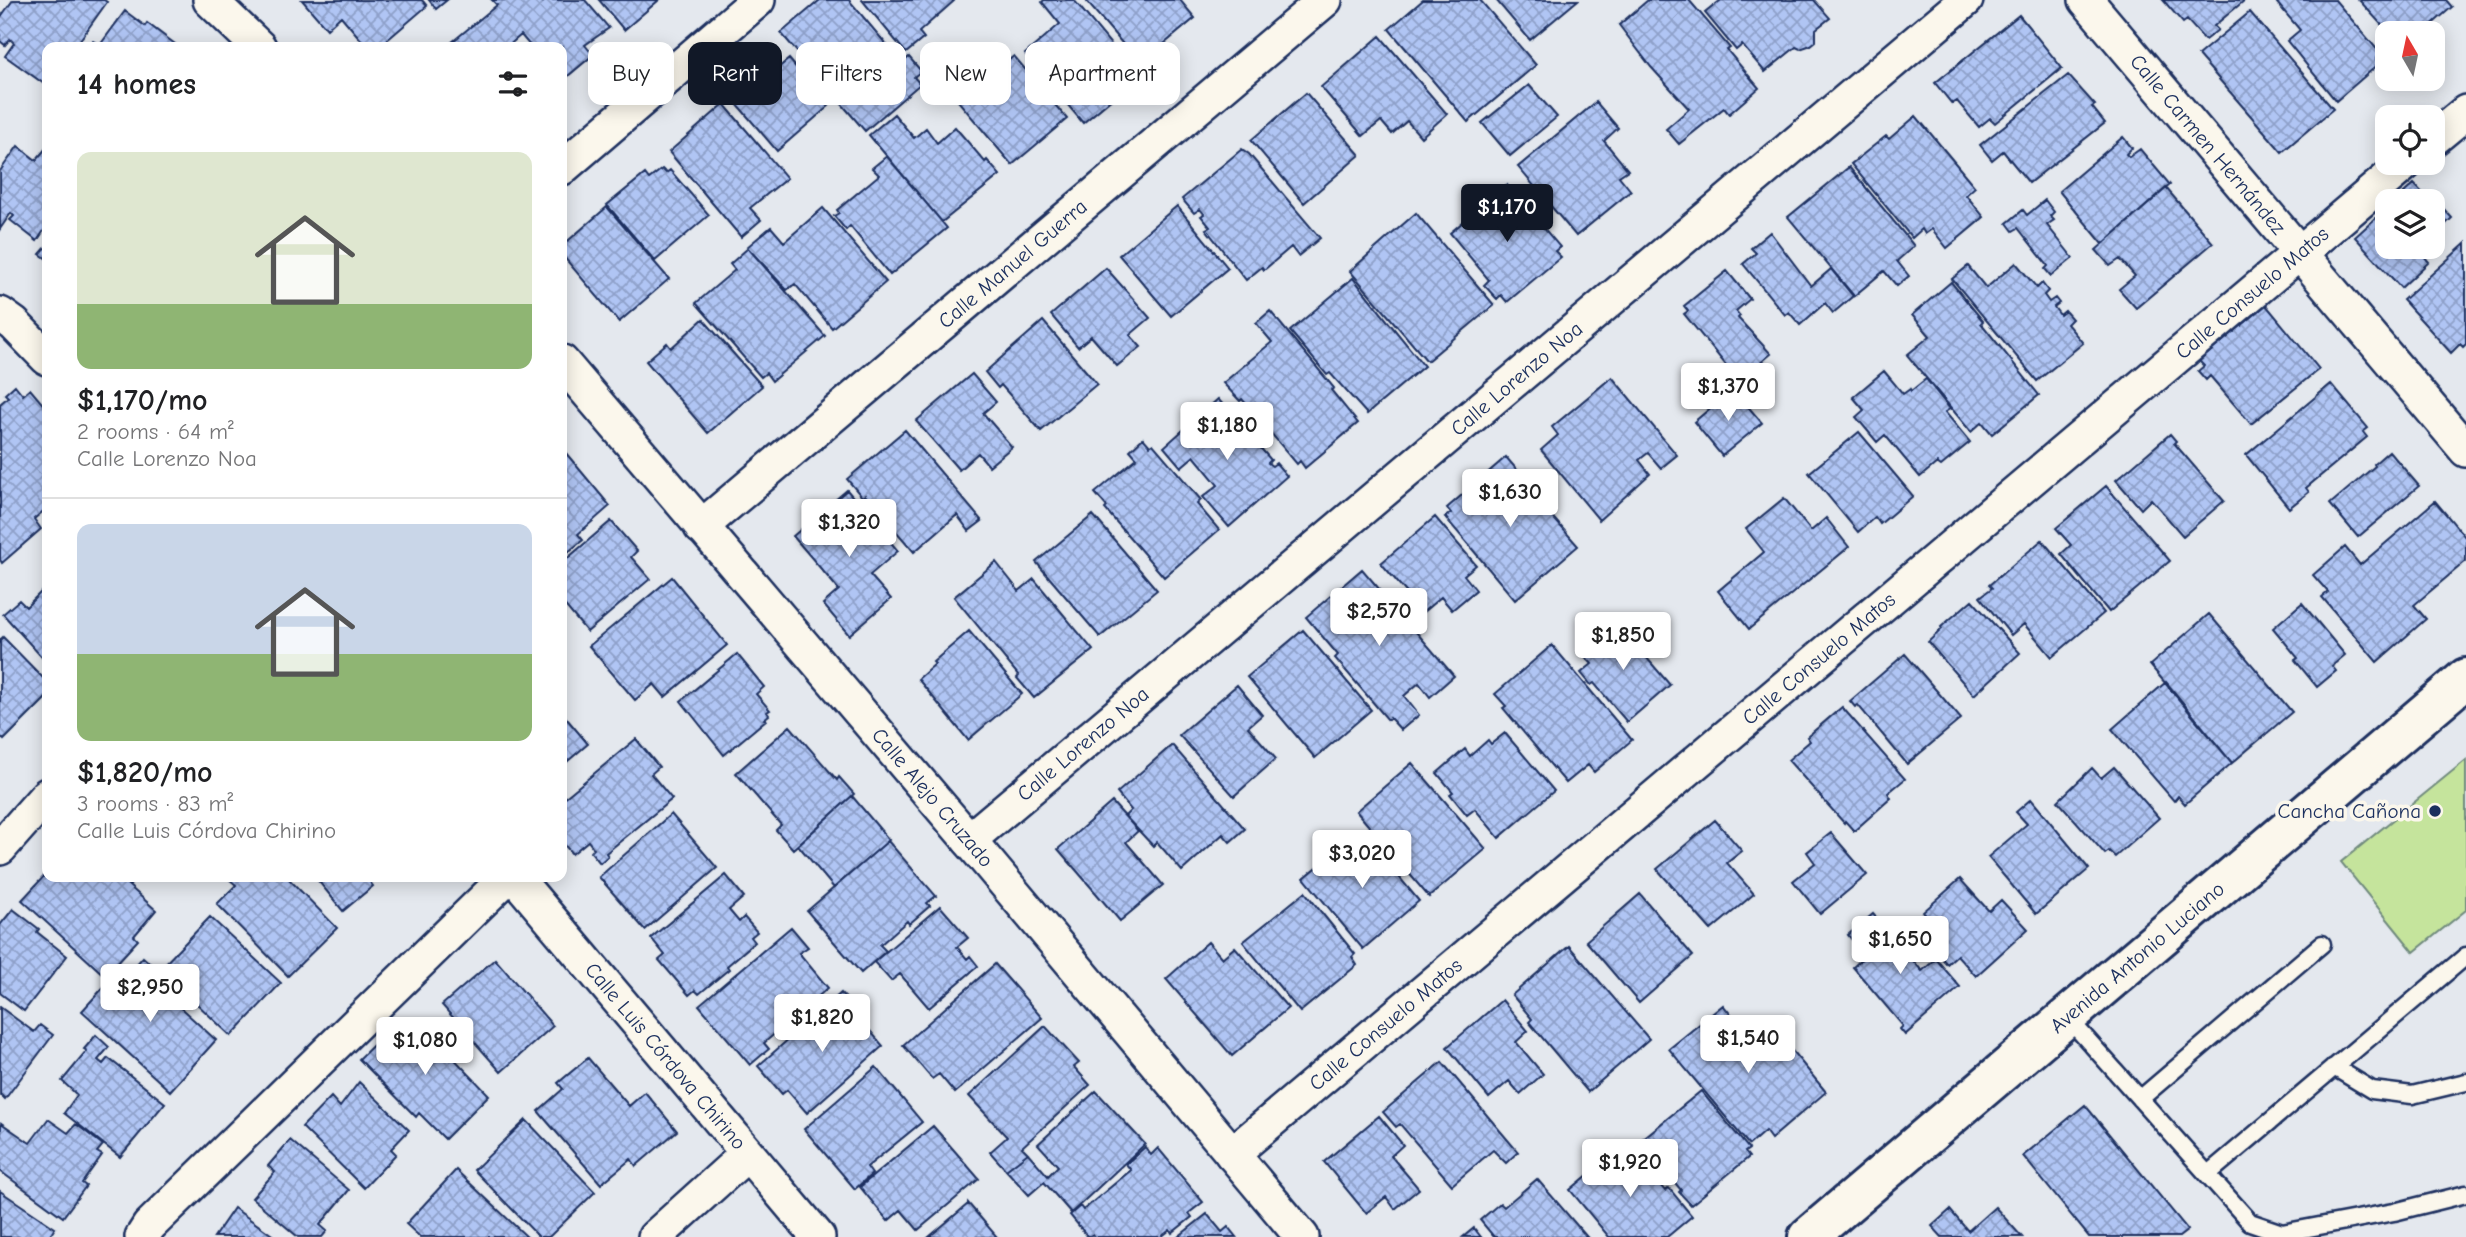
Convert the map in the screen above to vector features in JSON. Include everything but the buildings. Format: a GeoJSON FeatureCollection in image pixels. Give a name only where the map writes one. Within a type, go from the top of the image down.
{"type":"FeatureCollection","features":[{"type":"Feature","properties":{"kind":"street"},"geometry":{"type":"LineString","coordinates":[[210,0],[253,42]]}},
{"type":"Feature","properties":{"kind":"street"},"geometry":{"type":"LineString","coordinates":[[567,164],[758,0]]}},
{"type":"Feature","properties":{"kind":"street","name":"Calle Manuel Guerra"},"geometry":{"type":"LineString","coordinates":[[701,527],[1325,0]]}},
{"type":"Feature","properties":{"kind":"street","name":"Calle Lorenzo Noa"},"geometry":{"type":"LineString","coordinates":[[970,840],[1966,0]]}},
{"type":"Feature","properties":{"kind":"street","name":"Calle Carmen Hernández"},"geometry":{"type":"LineString","coordinates":[[2085,0],[2466,450]]}},
{"type":"Feature","properties":{"kind":"street"},"geometry":{"type":"LineString","coordinates":[[2445,129],[2466,112]]}},
{"type":"Feature","properties":{"kind":"street","name":"Calle Consuelo Matos"},"geometry":{"type":"LineString","coordinates":[[1232,1154],[2392,175]]}},
{"type":"Feature","properties":{"kind":"street"},"geometry":{"type":"LineString","coordinates":[[5,325],[42,354]]}},
{"type":"Feature","properties":{"kind":"street","name":"Calle Alejo Cruzado"},"geometry":{"type":"LineString","coordinates":[[567,368],[970,840],[1302,1237]]}},
{"type":"Feature","properties":{"kind":"street","name":"Avenida Antonio Luciano"},"geometry":{"type":"LineString","coordinates":[[1808,1237],[2466,678]]}},
{"type":"Feature","properties":{"kind":"street"},"geometry":{"type":"LineString","coordinates":[[0,848],[42,801]]}},
{"type":"Feature","properties":{"kind":"street"},"geometry":{"type":"LineString","coordinates":[[142,1237],[149,1226],[502,882]]}},
{"type":"Feature","properties":{"kind":"street","name":"Calle Luis Córdova Chirino"},"geometry":{"type":"LineString","coordinates":[[519,882],[817,1237]]}},
{"type":"Feature","properties":{"kind":"street"},"geometry":{"type":"LineString","coordinates":[[655,1237],[747,1154]]}},
{"type":"Feature","properties":{"kind":"lane"},"geometry":{"type":"LineString","coordinates":[[2140,1099],[2322,944]]}},
{"type":"Feature","properties":{"kind":"lane"},"geometry":{"type":"LineString","coordinates":[[2207,1174],[2466,956]]}},
{"type":"Feature","properties":{"kind":"lane"},"geometry":{"type":"LineString","coordinates":[[2067,1017],[2250,1222],[2282,1233],[2393,1212],[2466,1194]]}},
{"type":"Feature","properties":{"kind":"lane"},"geometry":{"type":"LineString","coordinates":[[2334,1067],[2372,1090],[2412,1095],[2466,1082]]}},
{"type":"Feature","properties":{"kind":"green space","name":"Cancha Cañona"},"geometry":{"type":"Polygon","coordinates":[[[2466,760],[2466,910],[2414,952],[2341,862],[2466,760]]]}},
{"type":"Feature","properties":{"kind":"place","name":"Cancha Cañona"},"geometry":{"type":"Point","coordinates":[2435,811]}}]}
